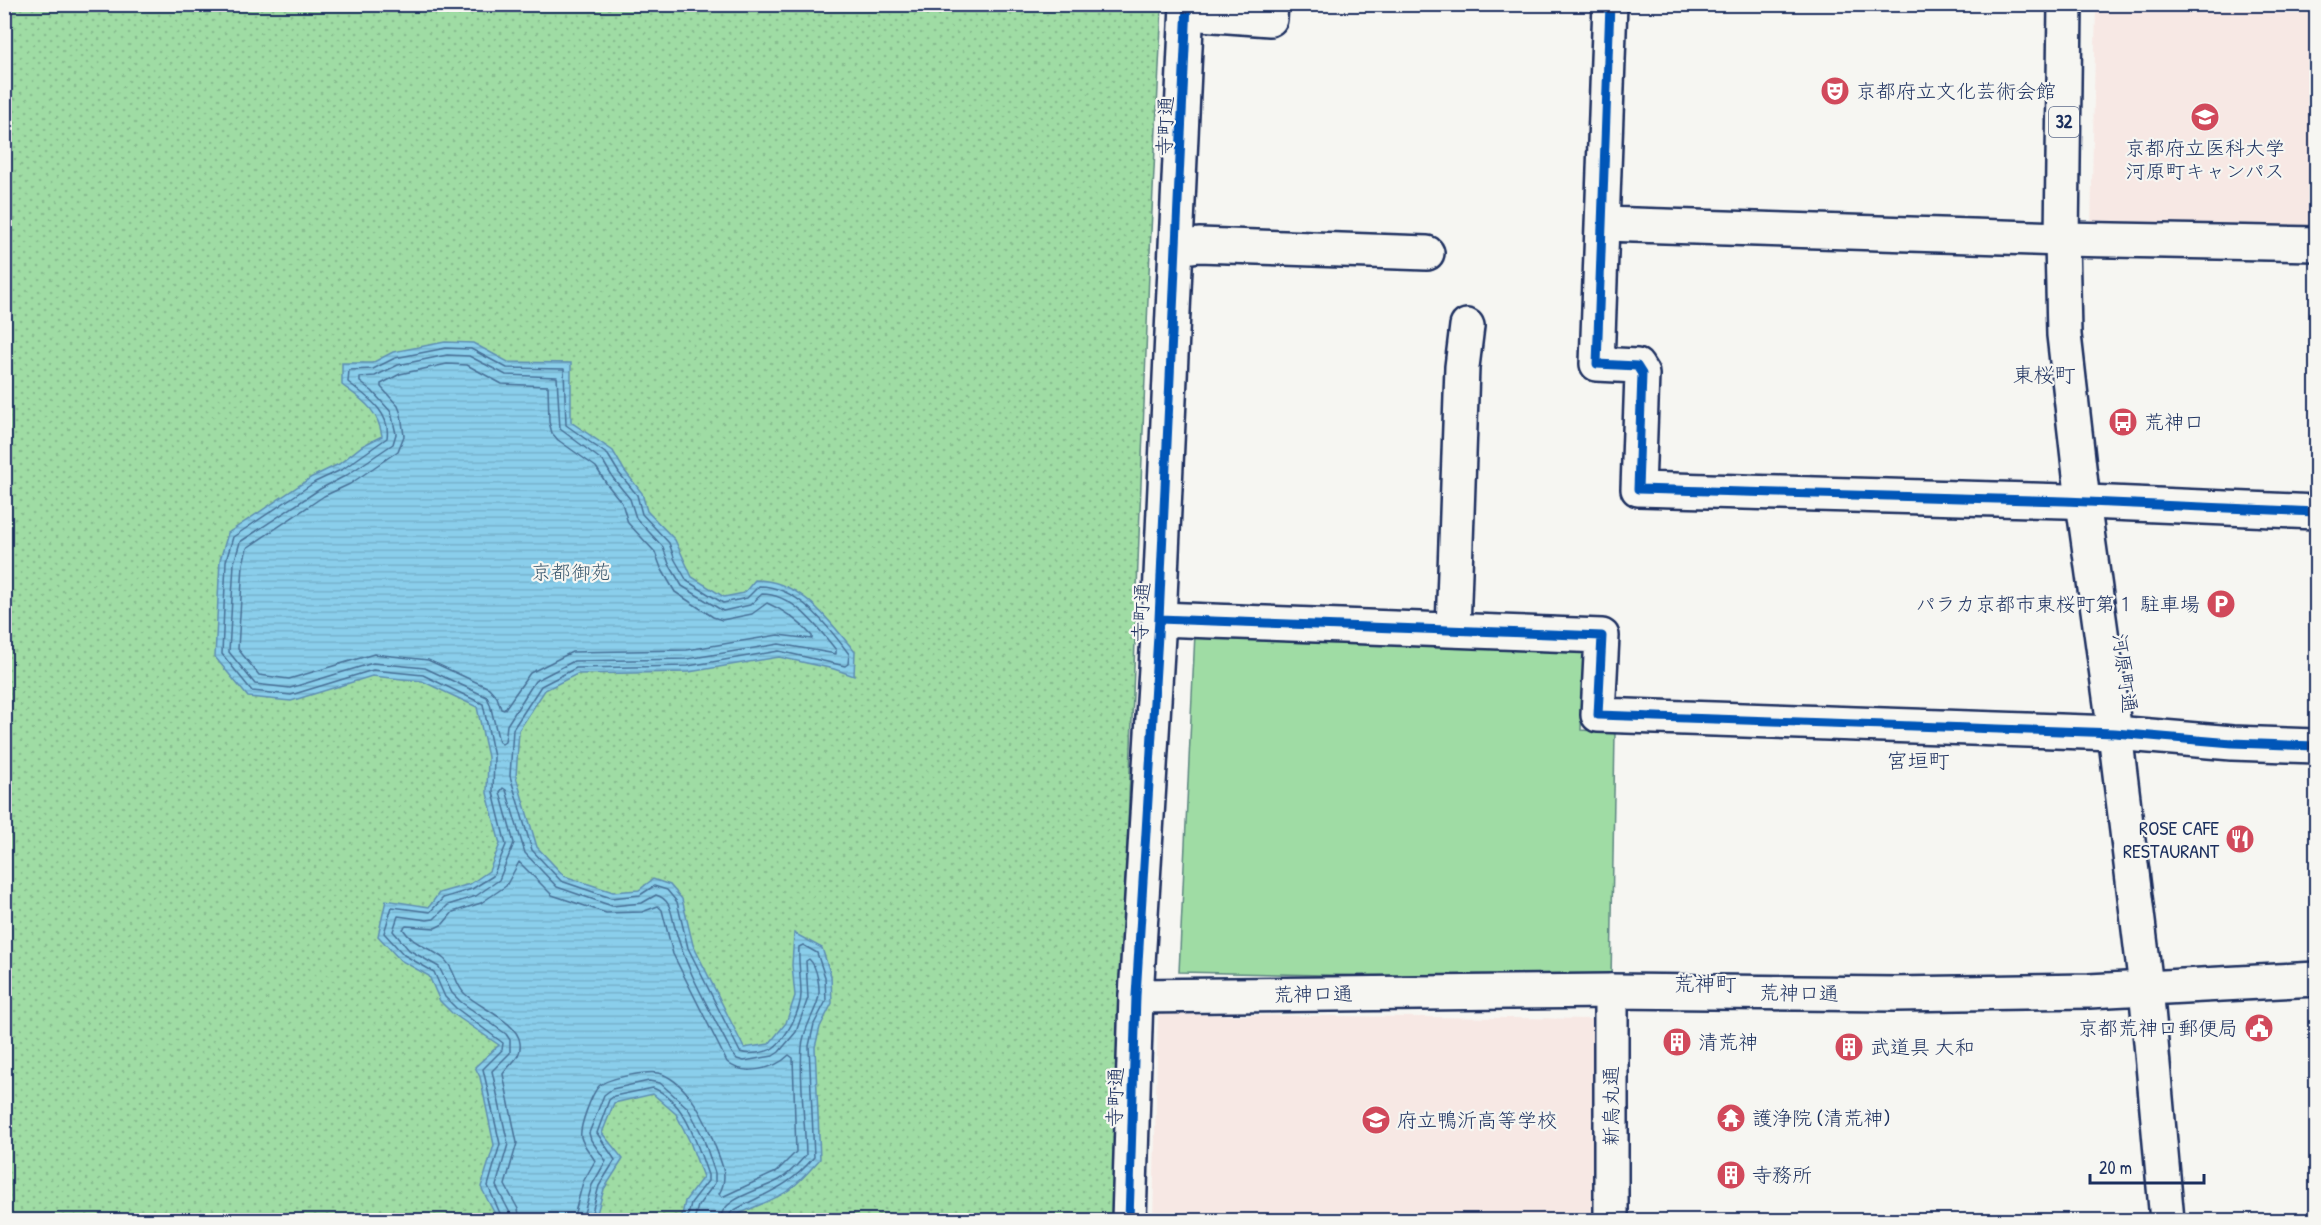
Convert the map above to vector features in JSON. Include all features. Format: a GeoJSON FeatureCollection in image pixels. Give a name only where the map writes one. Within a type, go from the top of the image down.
{"type":"FeatureCollection","features":[{"type":"Feature","properties":{"kind":"street"},"geometry":{"type":"LineString","coordinates":[[1187,9],[1270,19],[1271,4]]}},
{"type":"Feature","properties":{"kind":"street"},"geometry":{"type":"LineString","coordinates":[[1610,4],[1598,364],[1637,366],[1642,374],[1638,489],[2083,502],[2316,512]]}},
{"type":"Feature","properties":{"kind":"street","name":"河原町通"},"geometry":{"type":"LineString","coordinates":[[2065,4],[2062,239],[2064,335],[2083,502],[2115,733],[2146,987],[2167,1221]]}},
{"type":"Feature","properties":{"kind":"street","name":"寺町通"},"geometry":{"type":"LineString","coordinates":[[1129,1221],[1136,996],[1159,619],[1178,248],[1187,9]]}},
{"type":"Feature","properties":{"kind":"street"},"geometry":{"type":"LineString","coordinates":[[1604,224],[2062,239],[2316,244]]}},
{"type":"Feature","properties":{"kind":"street"},"geometry":{"type":"LineString","coordinates":[[1178,248],[1199,245],[1427,253]]}},
{"type":"Feature","properties":{"kind":"street"},"geometry":{"type":"LineString","coordinates":[[1453,630],[1462,367],[1467,326]]}},
{"type":"Feature","properties":{"kind":"street"},"geometry":{"type":"LineString","coordinates":[[1159,619],[1602,636],[1598,715],[2115,733],[2316,746]]}},
{"type":"Feature","properties":{"kind":"street","name":"荒神口通"},"geometry":{"type":"LineString","coordinates":[[1136,996],[1611,991],[1895,994],[2146,987],[2316,979]]}},
{"type":"Feature","properties":{"kind":"street","name":"新烏丸通"},"geometry":{"type":"LineString","coordinates":[[1611,991],[1611,1221]]}},
{"type":"Feature","properties":{"kind":"shaded area","name":"京都府立医科大学 河原町キャンパス"},"geometry":{"type":"Polygon","coordinates":[[[2096,5],[2316,5],[2316,232],[2091,229],[2096,5]]]}},
{"type":"Feature","properties":{"kind":"shaded area","name":"府立鴨沂高等学校"},"geometry":{"type":"Polygon","coordinates":[[[1158,1014],[1597,1019],[1594,1220],[1153,1220],[1158,1014]]]}},
{"type":"Feature","properties":{"kind":"green space","name":"京都御苑"},"geometry":{"type":"Polygon","coordinates":[[[5,5],[1162,5],[1149,273],[1113,1220],[5,1220],[5,5]]]}},
{"type":"Feature","properties":{"kind":"green space"},"geometry":{"type":"Polygon","coordinates":[[[1195,633],[1584,647],[1581,730],[1615,732],[1611,981],[1179,972],[1195,633]]]}},
{"type":"Feature","properties":{"kind":"water"},"geometry":{"type":"Polygon","coordinates":[[[445,342],[473,343],[508,362],[571,363],[571,422],[613,451],[642,493],[647,511],[675,540],[692,577],[724,597],[744,593],[755,580],[786,587],[800,594],[824,615],[855,652],[854,676],[834,669],[779,657],[689,672],[577,674],[545,690],[519,730],[516,777],[537,847],[564,876],[613,892],[639,890],[653,879],[670,885],[682,899],[693,945],[744,1048],[769,1044],[786,1023],[795,996],[792,965],[794,933],[822,948],[831,976],[832,1003],[820,1027],[815,1047],[820,1159],[789,1190],[733,1217],[733,1220],[681,1220],[685,1201],[703,1177],[690,1142],[676,1114],[653,1094],[614,1103],[602,1133],[623,1159],[604,1189],[595,1220],[498,1220],[481,1187],[494,1145],[480,1077],[475,1067],[499,1045],[452,1013],[440,1001],[429,976],[400,960],[378,936],[386,900],[429,907],[439,893],[470,884],[489,871],[500,844],[487,793],[488,757],[477,707],[422,681],[372,676],[291,701],[248,697],[215,657],[220,560],[228,533],[312,477],[339,464],[362,446],[382,436],[373,412],[342,385],[342,363],[372,363],[393,352],[445,342]]]}},
{"type":"Feature","properties":{"kind":"cycle path"},"geometry":{"type":"LineString","coordinates":[[1129,1220],[1136,996],[1159,619],[1187,4]]}},
{"type":"Feature","properties":{"kind":"cycle path"},"geometry":{"type":"LineString","coordinates":[[1610,4],[1597,364],[1637,366],[1642,374],[1638,489],[2065,501],[2316,512]]}},
{"type":"Feature","properties":{"kind":"cycle path"},"geometry":{"type":"LineString","coordinates":[[1159,619],[1602,636],[1598,715],[2115,733],[2232,743],[2316,746]]}},
{"type":"Feature","properties":{"kind":"place","name":"京都府立文化芸術会館"},"geometry":{"type":"Point","coordinates":[1835,91]}},
{"type":"Feature","properties":{"kind":"place","name":"京都府立医科大学 河原町キャンパス"},"geometry":{"type":"Point","coordinates":[2205,117]}},
{"type":"Feature","properties":{"kind":"place","name":"荒神口"},"geometry":{"type":"Point","coordinates":[2123,422]}},
{"type":"Feature","properties":{"kind":"place","name":"パラカ京都市東桜町第１ 駐車場"},"geometry":{"type":"Point","coordinates":[2221,604]}},
{"type":"Feature","properties":{"kind":"place","name":"ROSE CAFE RESTAURANT"},"geometry":{"type":"Point","coordinates":[2240,839]}},
{"type":"Feature","properties":{"kind":"place","name":"京都荒神口郵便局"},"geometry":{"type":"Point","coordinates":[2259,1028]}},
{"type":"Feature","properties":{"kind":"place","name":"清荒神"},"geometry":{"type":"Point","coordinates":[1677,1042]}},
{"type":"Feature","properties":{"kind":"place","name":"武道具 大和"},"geometry":{"type":"Point","coordinates":[1849,1047]}},
{"type":"Feature","properties":{"kind":"place","name":"護浄院 (清荒神)"},"geometry":{"type":"Point","coordinates":[1731,1118]}},
{"type":"Feature","properties":{"kind":"place","name":"府立鴨沂高等学校"},"geometry":{"type":"Point","coordinates":[1376,1120]}},
{"type":"Feature","properties":{"kind":"place","name":"寺務所"},"geometry":{"type":"Point","coordinates":[1731,1175]}},
{"type":"Feature","properties":{"kind":"district","name":"東桜町"},"geometry":{"type":"Point","coordinates":[2044,375]}},
{"type":"Feature","properties":{"kind":"district","name":"宮垣町"},"geometry":{"type":"Point","coordinates":[1918,761]}},
{"type":"Feature","properties":{"kind":"district","name":"荒神町"},"geometry":{"type":"Point","coordinates":[1705,984]}}]}
